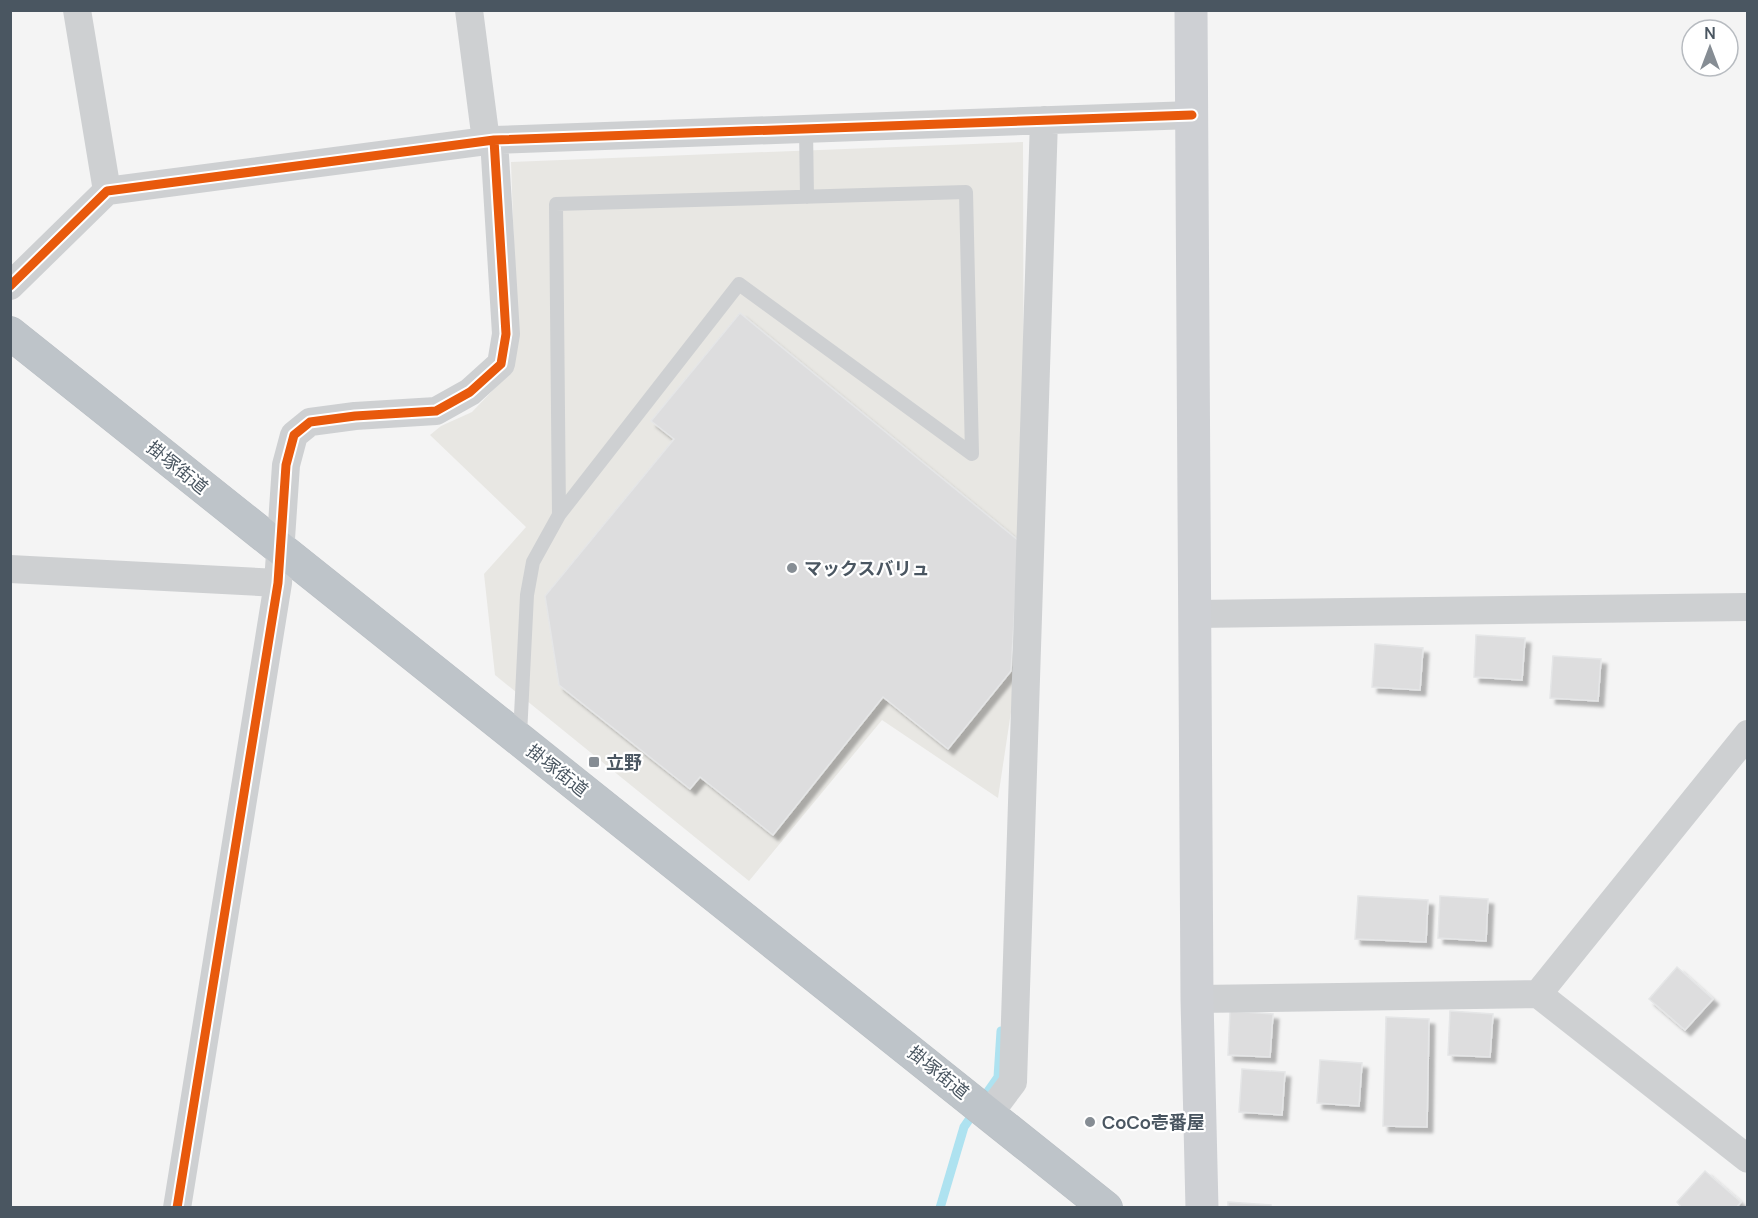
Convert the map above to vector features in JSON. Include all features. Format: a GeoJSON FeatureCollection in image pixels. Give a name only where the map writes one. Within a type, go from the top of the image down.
{"type":"FeatureCollection","features":[{"type":"Feature","properties":{"kind":"highway","name":"掛塚街道"},"geometry":{"type":"LineString","coordinates":[[10,333],[1106,1208]]}},
{"type":"Feature","properties":{"kind":"street"},"geometry":{"type":"LineString","coordinates":[[77,10],[107,191]]}},
{"type":"Feature","properties":{"kind":"street"},"geometry":{"type":"LineString","coordinates":[[177,1208],[278,583],[286,465],[294,435],[310,422],[355,416],[436,411],[470,392],[501,364],[506,334],[490,141],[469,10]]}},
{"type":"Feature","properties":{"kind":"street"},"geometry":{"type":"LineString","coordinates":[[1191,10],[1197,999],[1202,1208]]}},
{"type":"Feature","properties":{"kind":"street"},"geometry":{"type":"LineString","coordinates":[[10,286],[107,191],[490,141],[1192,115]]}},
{"type":"Feature","properties":{"kind":"street"},"geometry":{"type":"LineString","coordinates":[[983,1108],[1013,1082],[1044,120]]}},
{"type":"Feature","properties":{"kind":"street"},"geometry":{"type":"LineString","coordinates":[[10,569],[278,583]]}},
{"type":"Feature","properties":{"kind":"street"},"geometry":{"type":"LineString","coordinates":[[1196,614],[1748,607]]}},
{"type":"Feature","properties":{"kind":"street"},"geometry":{"type":"LineString","coordinates":[[1538,994],[1748,734]]}},
{"type":"Feature","properties":{"kind":"street"},"geometry":{"type":"LineString","coordinates":[[1197,999],[1538,994],[1748,1159]]}},
{"type":"Feature","properties":{"kind":"lane"},"geometry":{"type":"LineString","coordinates":[[806,129],[807,197]]}},
{"type":"Feature","properties":{"kind":"lane"},"geometry":{"type":"LineString","coordinates":[[520,740],[527,595],[534,562],[559,515],[739,284],[972,454],[966,192],[556,204],[559,515]]}},
{"type":"Feature","properties":{"kind":"shaded area"},"geometry":{"type":"Polygon","coordinates":[[[1023,142],[1024,538],[1017,672],[998,798],[882,720],[749,881],[495,675],[484,574],[526,527],[430,435],[441,426],[472,412],[496,387],[517,335],[511,162],[1023,142]]]}},
{"type":"Feature","properties":{"kind":"building","name":"マックスバリュ"},"geometry":{"type":"Polygon","coordinates":[[[740,313],[1019,541],[1011,671],[948,749],[883,697],[773,835],[700,777],[690,789],[559,685],[545,596],[674,439],[651,421],[740,313]]]}},
{"type":"Feature","properties":{"kind":"building"},"geometry":{"type":"Polygon","coordinates":[[[1476,635],[1525,638],[1522,680],[1474,677],[1476,635]]]}},
{"type":"Feature","properties":{"kind":"building"},"geometry":{"type":"Polygon","coordinates":[[[1375,644],[1423,648],[1420,690],[1372,687],[1375,644]]]}},
{"type":"Feature","properties":{"kind":"building"},"geometry":{"type":"Polygon","coordinates":[[[1553,656],[1601,659],[1598,701],[1550,698],[1553,656]]]}},
{"type":"Feature","properties":{"kind":"building"},"geometry":{"type":"Polygon","coordinates":[[[1358,896],[1428,900],[1426,942],[1355,939],[1358,896]]]}},
{"type":"Feature","properties":{"kind":"building"},"geometry":{"type":"Polygon","coordinates":[[[1440,896],[1488,899],[1486,941],[1438,938],[1440,896]]]}},
{"type":"Feature","properties":{"kind":"building"},"geometry":{"type":"Polygon","coordinates":[[[1677,967],[1713,999],[1685,1030],[1649,999],[1677,967]]]}},
{"type":"Feature","properties":{"kind":"building"},"geometry":{"type":"Polygon","coordinates":[[[1230,1011],[1273,1014],[1270,1057],[1228,1055],[1230,1011]]]}},
{"type":"Feature","properties":{"kind":"building"},"geometry":{"type":"Polygon","coordinates":[[[1450,1011],[1493,1014],[1490,1057],[1448,1055],[1450,1011]]]}},
{"type":"Feature","properties":{"kind":"building"},"geometry":{"type":"Polygon","coordinates":[[[1386,1017],[1429,1019],[1427,1127],[1383,1126],[1386,1017]]]}},
{"type":"Feature","properties":{"kind":"building"},"geometry":{"type":"Polygon","coordinates":[[[1320,1060],[1362,1063],[1359,1106],[1317,1103],[1320,1060]]]}},
{"type":"Feature","properties":{"kind":"building"},"geometry":{"type":"Polygon","coordinates":[[[1242,1069],[1285,1072],[1282,1115],[1239,1112],[1242,1069]]]}},
{"type":"Feature","properties":{"kind":"building"},"geometry":{"type":"Polygon","coordinates":[[[1705,1171],[1741,1202],[1736,1208],[1682,1208],[1677,1202],[1705,1171]]]}},
{"type":"Feature","properties":{"kind":"building"},"geometry":{"type":"Polygon","coordinates":[[[1228,1202],[1271,1205],[1271,1208],[1228,1208],[1228,1202]]]}},
{"type":"Feature","properties":{"kind":"waterway"},"geometry":{"type":"LineString","coordinates":[[984,1097],[998,1077],[1001,1031]]}},
{"type":"Feature","properties":{"kind":"waterway"},"geometry":{"type":"LineString","coordinates":[[940,1208],[964,1127],[975,1111]]}},
{"type":"Feature","properties":{"kind":"cycle path"},"geometry":{"type":"LineString","coordinates":[[10,286],[107,191],[494,140],[1192,115]]}},
{"type":"Feature","properties":{"kind":"cycle path"},"geometry":{"type":"LineString","coordinates":[[177,1208],[278,583],[286,465],[294,435],[310,422],[355,416],[436,411],[470,392],[501,364],[506,334],[494,140]]}},
{"type":"Feature","properties":{"kind":"place","name":"マックスバリュ"},"geometry":{"type":"Point","coordinates":[792,568]}},
{"type":"Feature","properties":{"kind":"place","name":"立野"},"geometry":{"type":"Point","coordinates":[594,762]}},
{"type":"Feature","properties":{"kind":"place","name":"CoCo壱番屋"},"geometry":{"type":"Point","coordinates":[1090,1122]}}]}
